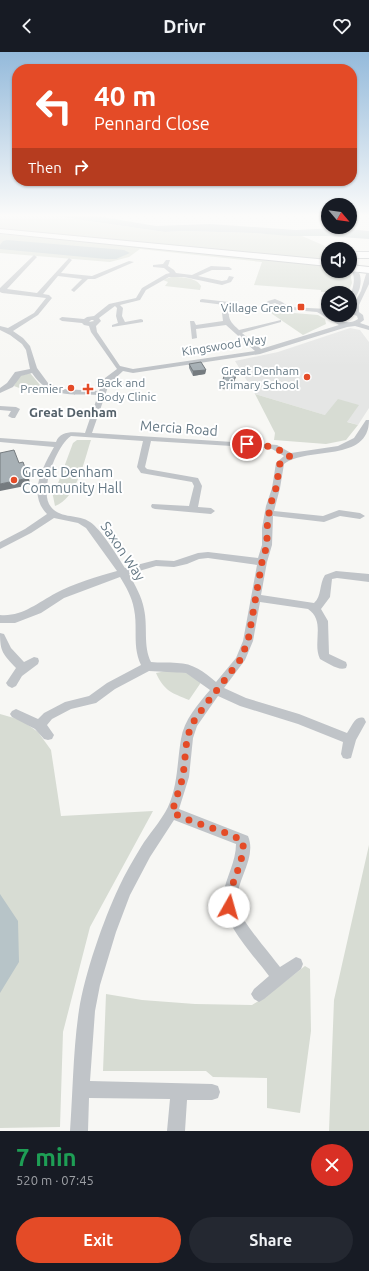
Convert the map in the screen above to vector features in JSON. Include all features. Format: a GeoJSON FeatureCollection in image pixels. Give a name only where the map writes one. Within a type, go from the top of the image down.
{"type":"FeatureCollection","features":[{"type":"Feature","properties":{"kind":"highway"},"geometry":{"type":"LineString","coordinates":[[357,269],[369,270]]}},
{"type":"Feature","properties":{"kind":"street"},"geometry":{"type":"LineString","coordinates":[[1,291],[25,266]]}},
{"type":"Feature","properties":{"kind":"street"},"geometry":{"type":"LineString","coordinates":[[39,295],[65,266]]}},
{"type":"Feature","properties":{"kind":"street"},"geometry":{"type":"LineString","coordinates":[[57,274],[93,278],[121,266]]}},
{"type":"Feature","properties":{"kind":"street"},"geometry":{"type":"LineString","coordinates":[[169,266],[173,274]]}},
{"type":"Feature","properties":{"kind":"street"},"geometry":{"type":"LineString","coordinates":[[192,277],[208,266]]}},
{"type":"Feature","properties":{"kind":"street"},"geometry":{"type":"LineString","coordinates":[[211,266],[229,269]]}},
{"type":"Feature","properties":{"kind":"street"},"geometry":{"type":"LineString","coordinates":[[357,273],[358,281],[357,286]]}},
{"type":"Feature","properties":{"kind":"street"},"geometry":{"type":"LineString","coordinates":[[94,321],[103,314],[107,307],[138,299],[144,289],[164,276],[173,274],[222,283],[232,280]]}},
{"type":"Feature","properties":{"kind":"street"},"geometry":{"type":"LineString","coordinates":[[357,304],[366,292],[369,274]]}},
{"type":"Feature","properties":{"kind":"street"},"geometry":{"type":"LineString","coordinates":[[74,290],[88,278]]}},
{"type":"Feature","properties":{"kind":"street"},"geometry":{"type":"LineString","coordinates":[[1,291],[46,296],[49,298],[36,314],[8,331]]}},
{"type":"Feature","properties":{"kind":"street"},"geometry":{"type":"LineString","coordinates":[[202,300],[232,304],[225,310],[224,317],[227,323],[260,352]]}},
{"type":"Feature","properties":{"kind":"street"},"geometry":{"type":"LineString","coordinates":[[265,302],[272,307],[317,309],[321,311]]}},
{"type":"Feature","properties":{"kind":"street"},"geometry":{"type":"LineString","coordinates":[[116,304],[120,308],[119,316],[122,324]]}},
{"type":"Feature","properties":{"kind":"street"},"geometry":{"type":"LineString","coordinates":[[357,314],[369,327]]}},
{"type":"Feature","properties":{"kind":"street"},"geometry":{"type":"LineString","coordinates":[[62,319],[85,321],[89,318],[94,321]]}},
{"type":"Feature","properties":{"kind":"street"},"geometry":{"type":"LineString","coordinates":[[354,324],[359,322],[362,318]]}},
{"type":"Feature","properties":{"kind":"street"},"geometry":{"type":"LineString","coordinates":[[0,546],[23,534],[53,514],[44,504],[41,495],[42,486],[61,439],[70,434],[88,434],[101,393],[108,380],[122,369],[112,359],[94,332],[94,321]]}},
{"type":"Feature","properties":{"kind":"street"},"geometry":{"type":"LineString","coordinates":[[114,326],[141,321]]}},
{"type":"Feature","properties":{"kind":"street"},"geometry":{"type":"LineString","coordinates":[[238,332],[267,322],[279,321]]}},
{"type":"Feature","properties":{"kind":"street"},"geometry":{"type":"LineString","coordinates":[[326,330],[328,322]]}},
{"type":"Feature","properties":{"kind":"street"},"geometry":{"type":"LineString","coordinates":[[341,322],[346,325]]}},
{"type":"Feature","properties":{"kind":"street"},"geometry":{"type":"LineString","coordinates":[[194,338],[192,324],[227,323]]}},
{"type":"Feature","properties":{"kind":"street"},"geometry":{"type":"LineString","coordinates":[[354,324],[369,327]]}},
{"type":"Feature","properties":{"kind":"street","name":"Kingswood Way"},"geometry":{"type":"LineString","coordinates":[[122,369],[133,371],[260,352],[282,346],[326,330],[354,324]]}},
{"type":"Feature","properties":{"kind":"street"},"geometry":{"type":"LineString","coordinates":[[0,328],[8,331],[26,346],[34,370],[46,384],[54,389],[101,393]]}},
{"type":"Feature","properties":{"kind":"street"},"geometry":{"type":"LineString","coordinates":[[0,391],[10,385],[18,374],[34,370]]}},
{"type":"Feature","properties":{"kind":"street"},"geometry":{"type":"LineString","coordinates":[[0,408],[16,409],[12,416]]}},
{"type":"Feature","properties":{"kind":"street"},"geometry":{"type":"LineString","coordinates":[[79,1131],[83,1050],[87,1011],[92,985],[109,932],[134,870],[172,812],[183,777],[187,738],[196,717],[240,660],[245,649],[250,635],[262,562],[267,545],[267,528],[270,506],[276,488],[280,463],[290,456],[350,445],[361,435],[369,422]]}},
{"type":"Feature","properties":{"kind":"street","name":"Mercia Road"},"geometry":{"type":"LineString","coordinates":[[88,434],[265,446],[274,447],[290,456]]}},
{"type":"Feature","properties":{"kind":"street"},"geometry":{"type":"LineString","coordinates":[[147,439],[141,467],[144,471],[195,480],[198,486],[193,509]]}},
{"type":"Feature","properties":{"kind":"street"},"geometry":{"type":"LineString","coordinates":[[0,440],[59,444]]}},
{"type":"Feature","properties":{"kind":"street"},"geometry":{"type":"LineString","coordinates":[[155,506],[211,510]]}},
{"type":"Feature","properties":{"kind":"street"},"geometry":{"type":"LineString","coordinates":[[269,513],[324,520],[339,513],[360,516]]}},
{"type":"Feature","properties":{"kind":"street","name":"Saxon Way"},"geometry":{"type":"LineString","coordinates":[[53,514],[80,521],[90,527],[123,573],[134,592],[139,610],[142,650],[147,666]]}},
{"type":"Feature","properties":{"kind":"street"},"geometry":{"type":"LineString","coordinates":[[1,621],[11,620],[37,610],[49,608],[60,595],[156,563],[174,564],[202,555],[262,562]]}},
{"type":"Feature","properties":{"kind":"street"},"geometry":{"type":"LineString","coordinates":[[315,608],[323,603],[325,596],[324,583],[328,577],[336,574],[369,578]]}},
{"type":"Feature","properties":{"kind":"street"},"geometry":{"type":"LineString","coordinates":[[256,598],[315,608],[324,625],[322,648],[324,656],[342,665]]}},
{"type":"Feature","properties":{"kind":"street"},"geometry":{"type":"LineString","coordinates":[[0,638],[7,651],[22,668]]}},
{"type":"Feature","properties":{"kind":"street"},"geometry":{"type":"LineString","coordinates":[[12,683],[15,675],[22,668],[34,661]]}},
{"type":"Feature","properties":{"kind":"street"},"geometry":{"type":"LineString","coordinates":[[38,725],[48,716],[69,705],[92,700],[111,686],[147,666],[154,668],[182,667],[190,669],[209,684],[234,698],[301,720],[328,732],[350,739]]}},
{"type":"Feature","properties":{"kind":"street"},"geometry":{"type":"LineString","coordinates":[[16,714],[38,725],[48,735]]}},
{"type":"Feature","properties":{"kind":"street"},"geometry":{"type":"LineString","coordinates":[[347,754],[350,739],[360,722]]}},
{"type":"Feature","properties":{"kind":"street"},"geometry":{"type":"LineString","coordinates":[[172,812],[183,818],[234,836],[243,841],[244,850],[229,896],[229,907],[233,916],[279,978]]}},
{"type":"Feature","properties":{"kind":"street"},"geometry":{"type":"LineString","coordinates":[[259,994],[296,964]]}},
{"type":"Feature","properties":{"kind":"street"},"geometry":{"type":"LineString","coordinates":[[81,1090],[212,1092]]}},
{"type":"Feature","properties":{"kind":"street"},"geometry":{"type":"LineString","coordinates":[[176,1131],[179,1091]]}},
{"type":"Feature","properties":{"kind":"shaded area"},"geometry":{"type":"Polygon","coordinates":[[[260,266],[321,266],[321,278],[351,278],[351,286],[321,286],[321,290],[254,285],[260,266]]]}},
{"type":"Feature","properties":{"kind":"shaded area"},"geometry":{"type":"Polygon","coordinates":[[[171,277],[192,279],[199,283],[201,286],[200,290],[165,286],[168,282],[163,280],[171,277]]]}},
{"type":"Feature","properties":{"kind":"shaded area"},"geometry":{"type":"Polygon","coordinates":[[[262,307],[294,313],[318,315],[321,317],[321,322],[326,322],[326,324],[303,335],[262,307]]]}},
{"type":"Feature","properties":{"kind":"shaded area","name":"Great Denham Primary School"},"geometry":{"type":"Polygon","coordinates":[[[350,328],[360,330],[369,342],[369,408],[358,425],[255,394],[235,361],[278,352],[350,328]]]}},
{"type":"Feature","properties":{"kind":"shaded area"},"geometry":{"type":"Polygon","coordinates":[[[30,373],[40,385],[50,391],[22,389],[14,386],[19,376],[30,373]]]}},
{"type":"Feature","properties":{"kind":"shaded area"},"geometry":{"type":"Polygon","coordinates":[[[255,394],[325,415],[338,399],[359,405],[347,422],[358,425],[346,440],[326,444],[274,440],[275,433],[255,394]]]}},
{"type":"Feature","properties":{"kind":"shaded area"},"geometry":{"type":"Polygon","coordinates":[[[77,440],[91,440],[79,478],[63,502],[55,506],[51,486],[57,486],[73,443],[77,440]]]}},
{"type":"Feature","properties":{"kind":"shaded area"},"geometry":{"type":"Polygon","coordinates":[[[166,671],[188,673],[202,681],[189,700],[165,688],[156,673],[166,671]]]}},
{"type":"Feature","properties":{"kind":"shaded area"},"geometry":{"type":"Polygon","coordinates":[[[0,714],[21,720],[38,732],[51,750],[61,816],[153,811],[90,927],[63,1032],[60,1127],[0,1128],[0,714]]]}},
{"type":"Feature","properties":{"kind":"shaded area"},"geometry":{"type":"Polygon","coordinates":[[[369,845],[369,1131],[329,1131],[334,1000],[369,845]]]}},
{"type":"Feature","properties":{"kind":"shaded area"},"geometry":{"type":"Polygon","coordinates":[[[0,894],[18,921],[19,962],[0,993],[0,894]]]}},
{"type":"Feature","properties":{"kind":"shaded area"},"geometry":{"type":"Polygon","coordinates":[[[305,966],[310,969],[311,1031],[300,1113],[267,1108],[267,1078],[213,1077],[206,1071],[103,1071],[106,994],[142,1000],[195,1004],[252,1005],[265,997],[305,966]]]}},
{"type":"Feature","properties":{"kind":"building"},"geometry":{"type":"Polygon","coordinates":[[[201,362],[206,370],[193,371],[189,364],[201,362]]]}},
{"type":"Feature","properties":{"kind":"building"},"geometry":{"type":"Polygon","coordinates":[[[226,369],[237,370],[233,384],[222,383],[226,369]]]}},
{"type":"Feature","properties":{"kind":"building"},"geometry":{"type":"Polygon","coordinates":[[[14,450],[19,463],[23,462],[29,478],[0,484],[0,453],[14,450]]]}},
{"type":"Feature","properties":{"kind":"place","name":"Village Green"},"geometry":{"type":"Point","coordinates":[301,307]}},
{"type":"Feature","properties":{"kind":"place","name":"Great Denham Primary School"},"geometry":{"type":"Point","coordinates":[307,377]}},
{"type":"Feature","properties":{"kind":"place","name":"Premier"},"geometry":{"type":"Point","coordinates":[71,388]}},
{"type":"Feature","properties":{"kind":"place","name":"Back and Body Clinic"},"geometry":{"type":"Point","coordinates":[88,389]}},
{"type":"Feature","properties":{"kind":"place","name":"Great Denham Community Hall"},"geometry":{"type":"Point","coordinates":[14,480]}},
{"type":"Feature","properties":{"kind":"district","name":"Great Denham"},"geometry":{"type":"Point","coordinates":[73,412]}},
{"type":"Feature","properties":{"kind":"route"},"geometry":{"type":"LineString","coordinates":[[229,907],[229,896],[244,850],[243,841],[234,836],[183,818],[172,812],[183,777],[187,738],[192,724],[240,660],[250,635],[262,562],[267,545],[267,528],[271,500],[276,488],[280,463],[290,456],[274,447],[247,444]]}}]}
